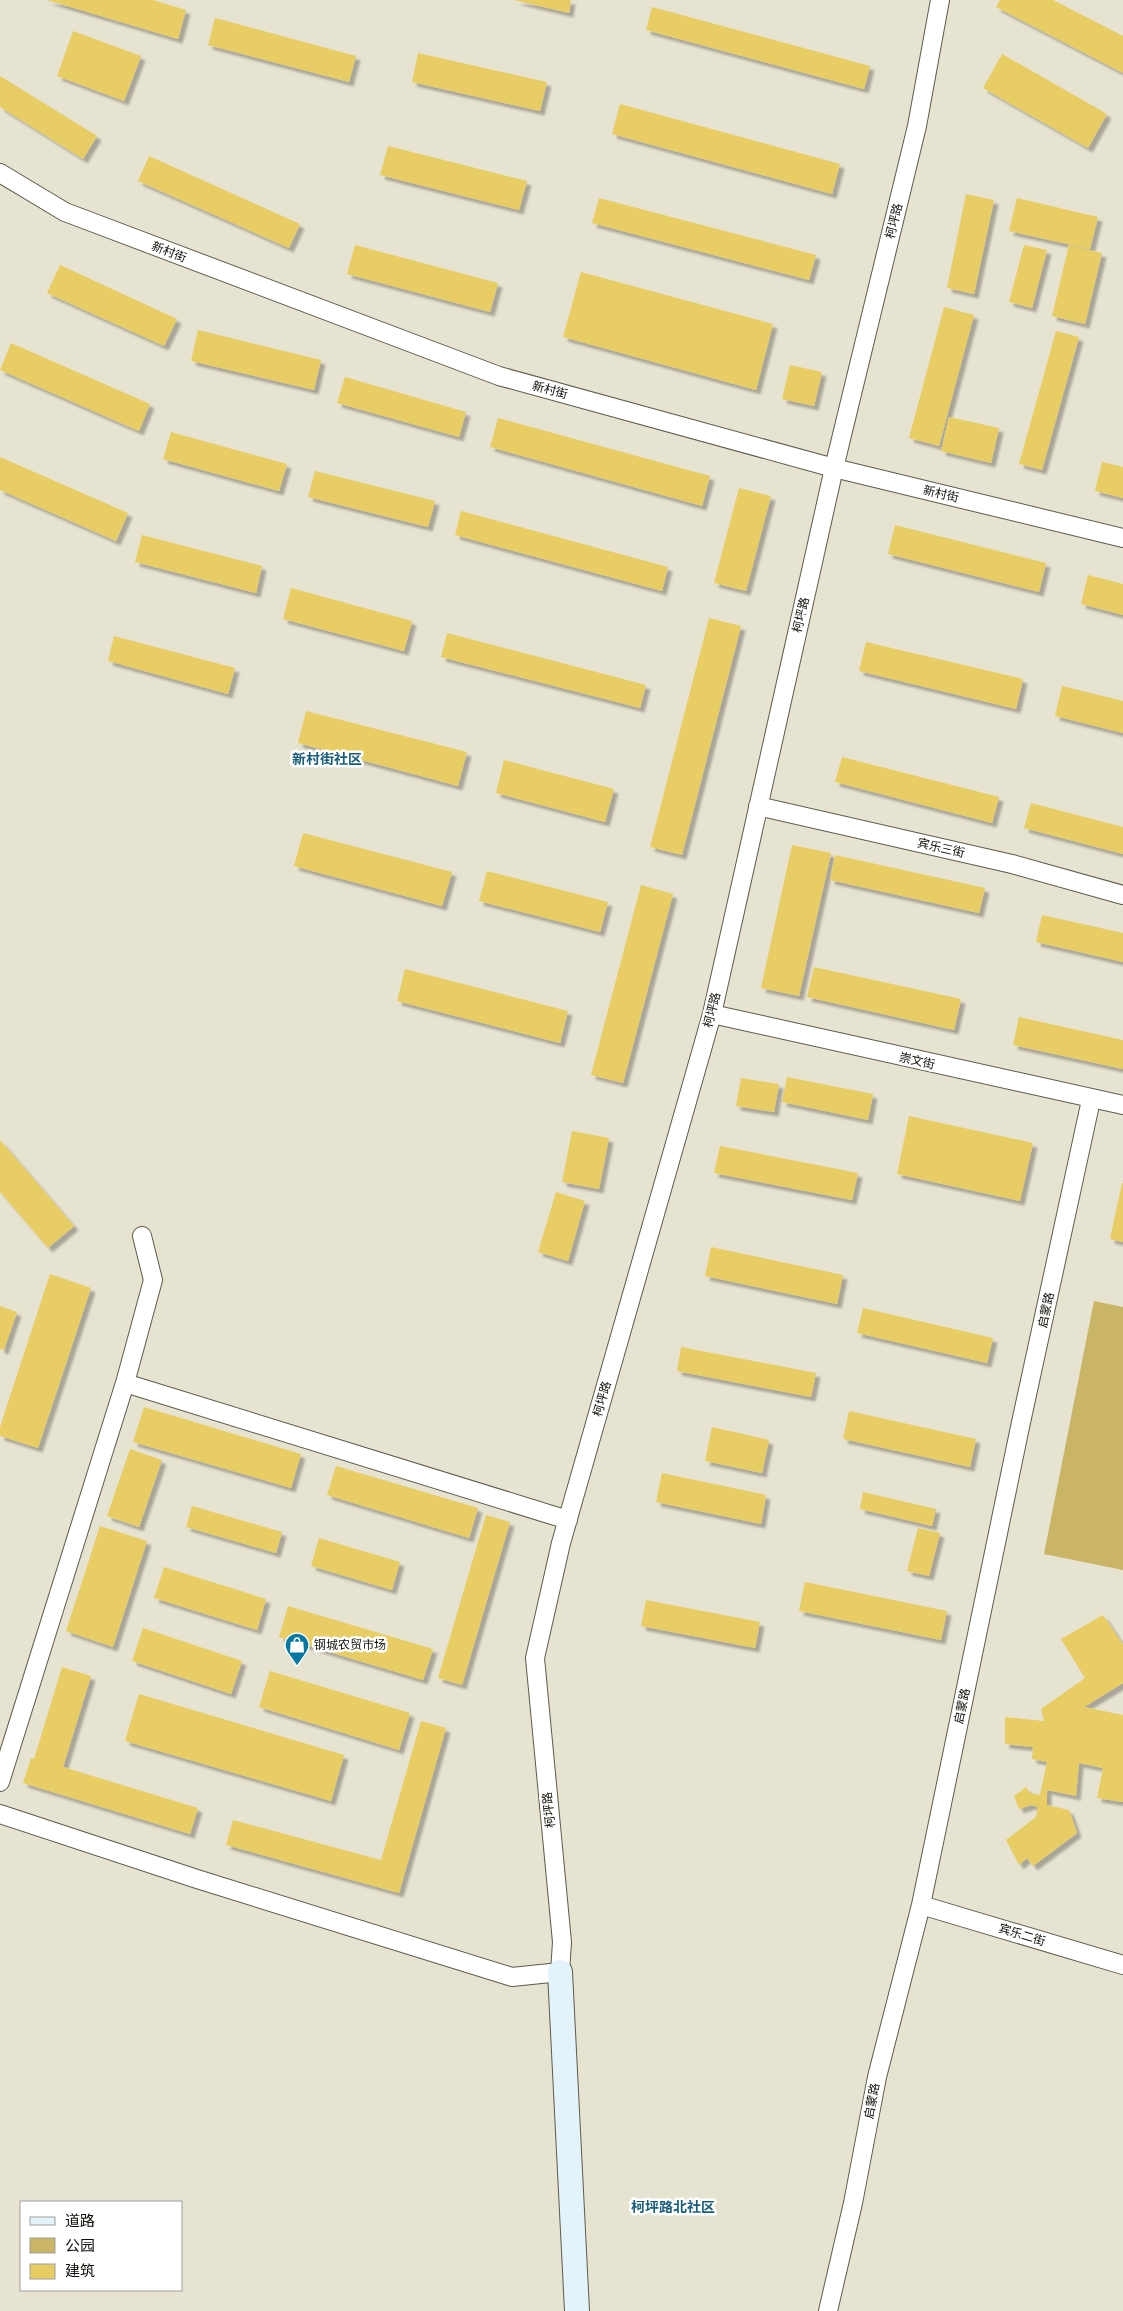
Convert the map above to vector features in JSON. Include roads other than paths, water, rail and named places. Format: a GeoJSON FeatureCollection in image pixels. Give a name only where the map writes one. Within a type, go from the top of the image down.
{"type":"FeatureCollection","features":[{"type":"Feature","properties":{"kind":"street","name":"柯坪路"},"geometry":{"type":"LineString","coordinates":[[560,1972],[562,1942],[535,1658],[568,1520],[712,1014],[834,468],[918,126],[940,0]]}},
{"type":"Feature","properties":{"kind":"street","name":"新村街"},"geometry":{"type":"LineString","coordinates":[[0,173],[65,212],[499,376],[834,468],[1123,538]]}},
{"type":"Feature","properties":{"kind":"street","name":"宾乐三街"},"geometry":{"type":"LineString","coordinates":[[758,806],[1012,864],[1123,895]]}},
{"type":"Feature","properties":{"kind":"street","name":"崇文街"},"geometry":{"type":"LineString","coordinates":[[712,1014],[1091,1100],[1123,1105]]}},
{"type":"Feature","properties":{"kind":"street","name":"启蒙路"},"geometry":{"type":"LineString","coordinates":[[828,2311],[853,2203],[877,2077],[921,1905],[1018,1437],[1091,1100]]}},
{"type":"Feature","properties":{"kind":"street"},"geometry":{"type":"LineString","coordinates":[[0,1782],[125,1382],[153,1280],[142,1236]]}},
{"type":"Feature","properties":{"kind":"street"},"geometry":{"type":"LineString","coordinates":[[125,1382],[568,1520]]}},
{"type":"Feature","properties":{"kind":"street"},"geometry":{"type":"LineString","coordinates":[[0,1814],[197,1879],[512,1977],[560,1972],[577,2311]]}},
{"type":"Feature","properties":{"kind":"street","name":"宾乐二街"},"geometry":{"type":"LineString","coordinates":[[921,1905],[1123,1965]]}},
{"type":"Feature","properties":{"kind":"place","name":"钢城农贸市场"},"geometry":{"type":"Point","coordinates":[297,1666]}},
{"type":"Feature","properties":{"kind":"district","name":"新村街社区"},"geometry":{"type":"Point","coordinates":[327,759]}},
{"type":"Feature","properties":{"kind":"district","name":"柯坪路北社区"},"geometry":{"type":"Point","coordinates":[673,2207]}}]}
